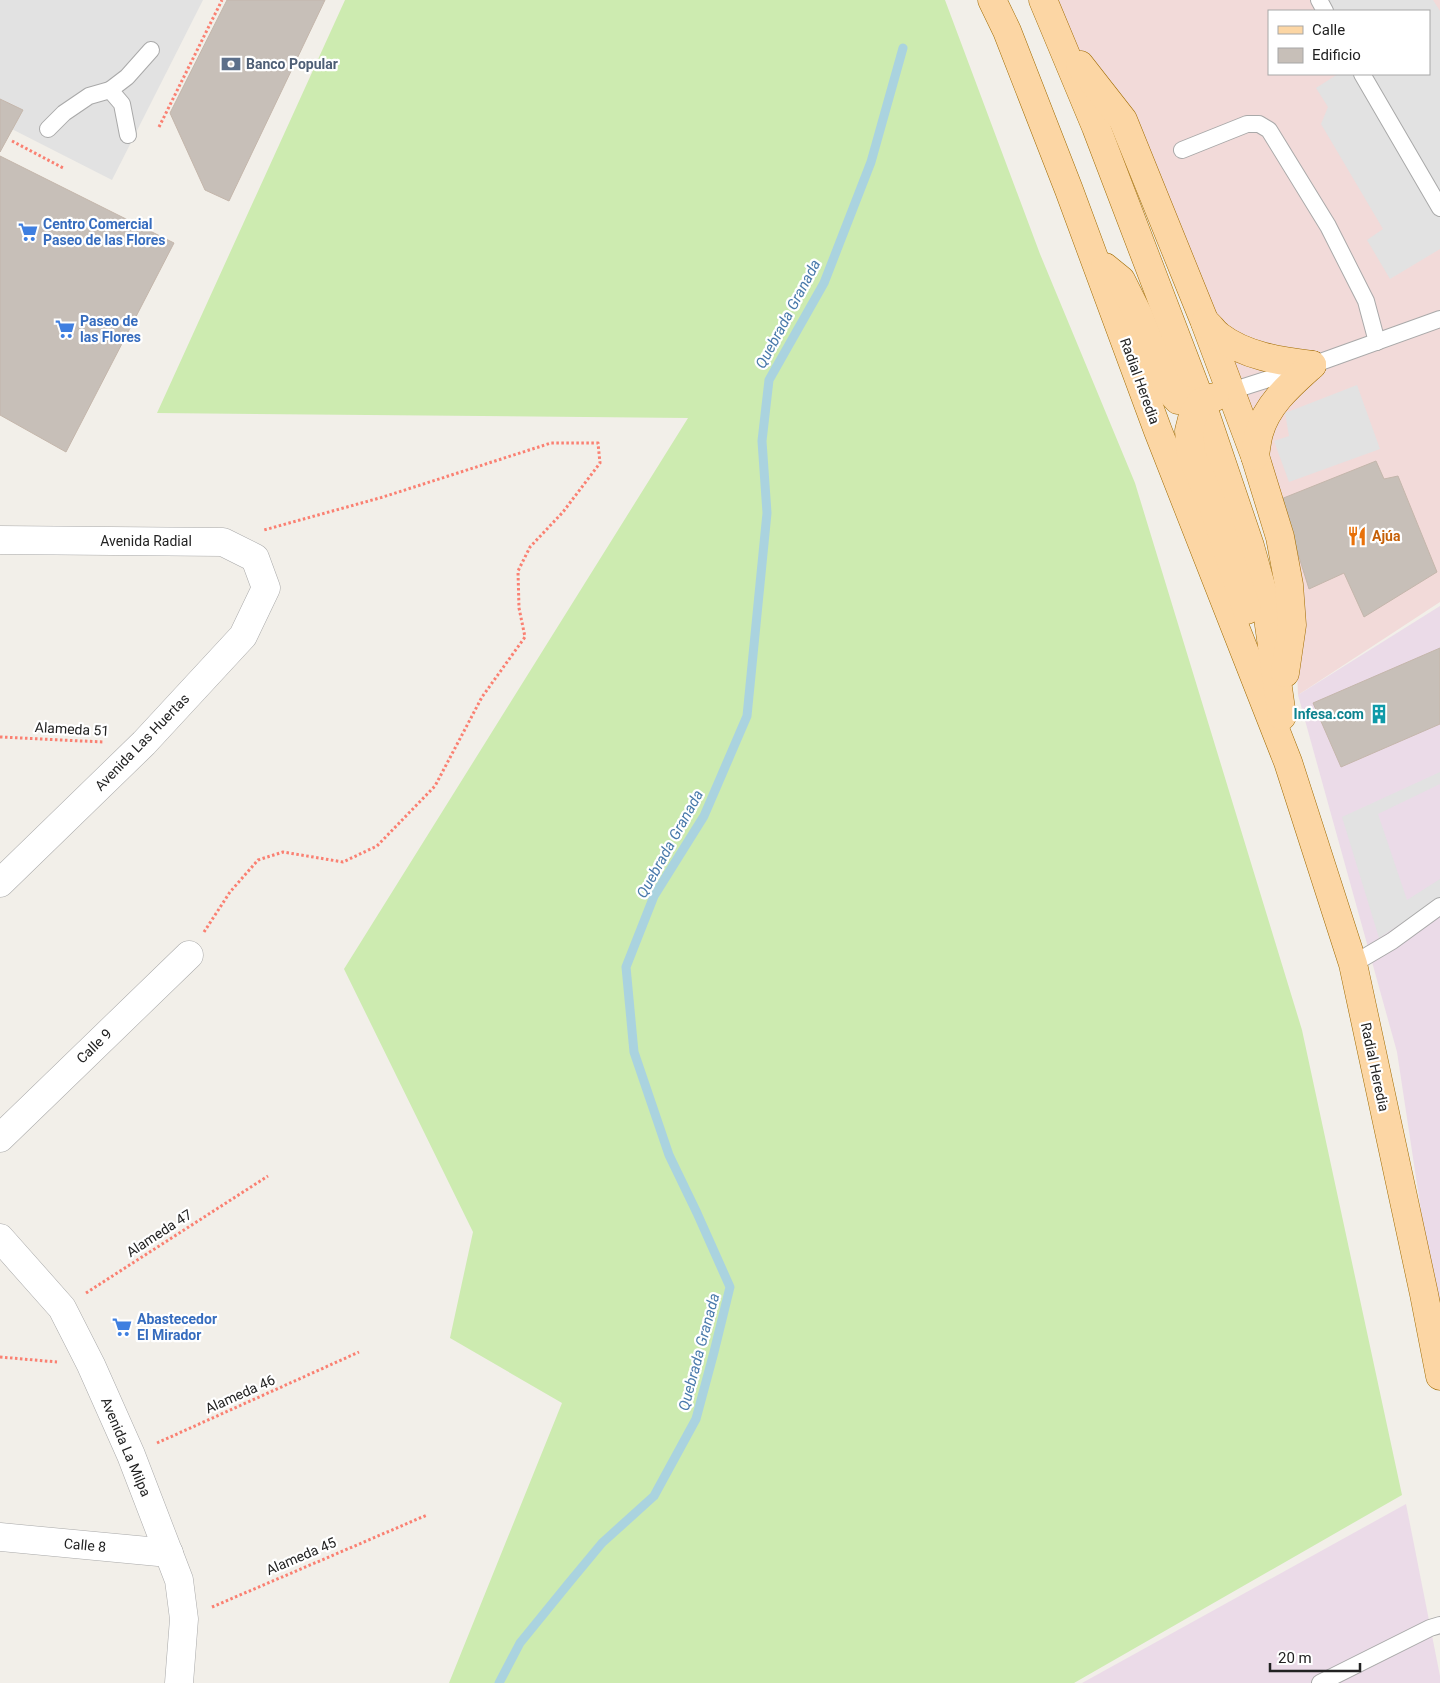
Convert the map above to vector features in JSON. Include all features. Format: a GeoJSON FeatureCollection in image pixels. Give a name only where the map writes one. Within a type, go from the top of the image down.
{"type":"FeatureCollection","features":[{"type":"Feature","properties":{"kind":"main road","name":"Radial Heredia"},"geometry":{"type":"LineString","coordinates":[[992,0],[1011,40],[1158,431],[1276,714],[1288,762],[1353,964],[1440,1376]]}},
{"type":"Feature","properties":{"kind":"main road","name":"Radial Heredia"},"geometry":{"type":"LineString","coordinates":[[1043,0],[1096,127],[1201,402],[1250,546],[1266,604],[1276,714]]}},
{"type":"Feature","properties":{"kind":"main road"},"geometry":{"type":"LineString","coordinates":[[1058,36],[1123,120],[1204,320],[1255,456],[1280,537],[1290,585],[1292,625],[1276,714]]}},
{"type":"Feature","properties":{"kind":"main road"},"geometry":{"type":"LineString","coordinates":[[1094,258],[1121,280],[1138,314],[1168,389],[1178,400],[1201,402],[1231,391]]}},
{"type":"Feature","properties":{"kind":"main road"},"geometry":{"type":"LineString","coordinates":[[1204,320],[1218,335],[1236,347],[1280,361],[1312,365]]}},
{"type":"Feature","properties":{"kind":"main road"},"geometry":{"type":"LineString","coordinates":[[1255,456],[1259,432],[1268,413],[1283,392],[1312,365]]}},
{"type":"Feature","properties":{"kind":"street","name":"Avenida Radial"},"geometry":{"type":"LineString","coordinates":[[0,540],[223,542],[255,558],[266,588]]}},
{"type":"Feature","properties":{"kind":"street","name":"Avenida Las Huertas"},"geometry":{"type":"LineString","coordinates":[[0,883],[144,743],[244,636],[266,588]]}},
{"type":"Feature","properties":{"kind":"street","name":"Calle 9"},"geometry":{"type":"LineString","coordinates":[[0,1138],[189,955]]}},
{"type":"Feature","properties":{"kind":"street","name":"Avenida La Milpa"},"geometry":{"type":"LineString","coordinates":[[0,1238],[62,1308],[91,1365],[130,1455],[179,1580],[184,1619],[179,1683]]}},
{"type":"Feature","properties":{"kind":"street","name":"Calle 8"},"geometry":{"type":"LineString","coordinates":[[0,1537],[169,1553]]}},
{"type":"Feature","properties":{"kind":"lane"},"geometry":{"type":"LineString","coordinates":[[48,130],[64,113],[88,96],[110,90],[127,76],[151,50]]}},
{"type":"Feature","properties":{"kind":"lane"},"geometry":{"type":"LineString","coordinates":[[1363,75],[1440,208]]}},
{"type":"Feature","properties":{"kind":"lane"},"geometry":{"type":"LineString","coordinates":[[110,90],[122,104],[128,135]]}},
{"type":"Feature","properties":{"kind":"lane"},"geometry":{"type":"LineString","coordinates":[[1182,150],[1247,124],[1259,124],[1269,130],[1328,226],[1366,301],[1377,342]]}},
{"type":"Feature","properties":{"kind":"lane"},"geometry":{"type":"LineString","coordinates":[[1231,391],[1312,365],[1440,319]]}},
{"type":"Feature","properties":{"kind":"lane"},"geometry":{"type":"LineString","coordinates":[[1353,964],[1392,941],[1440,906]]}},
{"type":"Feature","properties":{"kind":"lane"},"geometry":{"type":"LineString","coordinates":[[1320,1683],[1430,1628],[1440,1625]]}},
{"type":"Feature","properties":{"kind":"path"},"geometry":{"type":"LineString","coordinates":[[159,127],[222,0]]}},
{"type":"Feature","properties":{"kind":"path"},"geometry":{"type":"LineString","coordinates":[[12,141],[65,169]]}},
{"type":"Feature","properties":{"kind":"path"},"geometry":{"type":"LineString","coordinates":[[189,955],[230,892],[258,860],[283,852],[343,862],[377,846],[435,786],[482,697],[525,637],[520,608],[518,571],[530,547],[563,512],[600,463],[598,443],[551,443],[383,498],[223,542]]}},
{"type":"Feature","properties":{"kind":"path","name":"Alameda 51"},"geometry":{"type":"LineString","coordinates":[[0,737],[144,743]]}},
{"type":"Feature","properties":{"kind":"path","name":"Alameda 47"},"geometry":{"type":"LineString","coordinates":[[62,1308],[268,1176]]}},
{"type":"Feature","properties":{"kind":"path","name":"Alameda 46"},"geometry":{"type":"LineString","coordinates":[[130,1455],[360,1352]]}},
{"type":"Feature","properties":{"kind":"path"},"geometry":{"type":"LineString","coordinates":[[0,1357],[91,1365]]}},
{"type":"Feature","properties":{"kind":"path","name":"Alameda 45"},"geometry":{"type":"LineString","coordinates":[[184,1619],[427,1515]]}},
{"type":"Feature","properties":{"kind":"shaded area"},"geometry":{"type":"Polygon","coordinates":[[[0,0],[203,0],[112,180],[0,123],[0,0]]]}},
{"type":"Feature","properties":{"kind":"shaded area"},"geometry":{"type":"Polygon","coordinates":[[[1058,0],[1440,0],[1440,602],[1298,695],[1295,616],[1126,116],[1076,50],[1058,0]]]}},
{"type":"Feature","properties":{"kind":"shaded area"},"geometry":{"type":"Polygon","coordinates":[[[1311,0],[1433,0],[1440,11],[1440,249],[1390,279],[1367,240],[1383,229],[1321,124],[1328,107],[1316,88],[1336,75],[1430,75],[1430,10],[1316,10],[1311,0]]]}},
{"type":"Feature","properties":{"kind":"shaded area"},"geometry":{"type":"Polygon","coordinates":[[[1357,385],[1380,449],[1289,482],[1274,441],[1289,436],[1285,413],[1357,385]]]}},
{"type":"Feature","properties":{"kind":"shaded area"},"geometry":{"type":"Polygon","coordinates":[[[1440,606],[1440,1336],[1397,1052],[1298,695],[1440,606]]]}},
{"type":"Feature","properties":{"kind":"shaded area"},"geometry":{"type":"Polygon","coordinates":[[[1440,772],[1440,784],[1378,814],[1407,900],[1440,879],[1440,898],[1379,938],[1342,817],[1440,772]]]}},
{"type":"Feature","properties":{"kind":"shaded area"},"geometry":{"type":"Polygon","coordinates":[[[1406,1504],[1440,1683],[1082,1683],[1406,1504]]]}},
{"type":"Feature","properties":{"kind":"green space"},"geometry":{"type":"Polygon","coordinates":[[[345,0],[945,0],[1040,254],[1135,483],[1302,1030],[1402,1495],[1074,1683],[449,1683],[562,1403],[450,1338],[473,1232],[344,969],[688,418],[157,413],[345,0]]]}},
{"type":"Feature","properties":{"kind":"building"},"geometry":{"type":"Polygon","coordinates":[[[227,0],[325,0],[229,201],[205,190],[170,113],[227,0]]]}},
{"type":"Feature","properties":{"kind":"building"},"geometry":{"type":"Polygon","coordinates":[[[0,99],[23,110],[0,152],[0,99]]]}},
{"type":"Feature","properties":{"kind":"building","name":"Paseo de las Flores"},"geometry":{"type":"Polygon","coordinates":[[[0,156],[174,243],[66,452],[0,415],[0,156]]]}},
{"type":"Feature","properties":{"kind":"building","name":"Ajúa"},"geometry":{"type":"Polygon","coordinates":[[[1376,461],[1384,479],[1398,476],[1437,572],[1364,617],[1344,573],[1309,589],[1281,499],[1376,461]]]}},
{"type":"Feature","properties":{"kind":"building","name":"Infesa.com"},"geometry":{"type":"Polygon","coordinates":[[[1440,648],[1440,724],[1341,767],[1313,703],[1440,648]]]}},
{"type":"Feature","properties":{"kind":"waterway","name":"Quebrada Granada"},"geometry":{"type":"LineString","coordinates":[[499,1683],[520,1643],[568,1584],[602,1543],[654,1496],[696,1419],[714,1352],[730,1287],[669,1155],[634,1052],[626,967],[654,896],[704,816],[747,716],[767,513],[762,441],[769,380],[824,283],[871,162],[903,48]]}},
{"type":"Feature","properties":{"kind":"place","name":"Banco Popular"},"geometry":{"type":"Point","coordinates":[231,64]}},
{"type":"Feature","properties":{"kind":"place","name":"Centro Comercial Paseo de las Flores"},"geometry":{"type":"Point","coordinates":[28,232]}},
{"type":"Feature","properties":{"kind":"place","name":"Paseo de las Flores"},"geometry":{"type":"Point","coordinates":[65,329]}},
{"type":"Feature","properties":{"kind":"place","name":"Ajúa"},"geometry":{"type":"Point","coordinates":[1357,536]}},
{"type":"Feature","properties":{"kind":"place","name":"Infesa.com"},"geometry":{"type":"Point","coordinates":[1379,714]}},
{"type":"Feature","properties":{"kind":"place","name":"Abastecedor El Mirador"},"geometry":{"type":"Point","coordinates":[122,1327]}}]}
